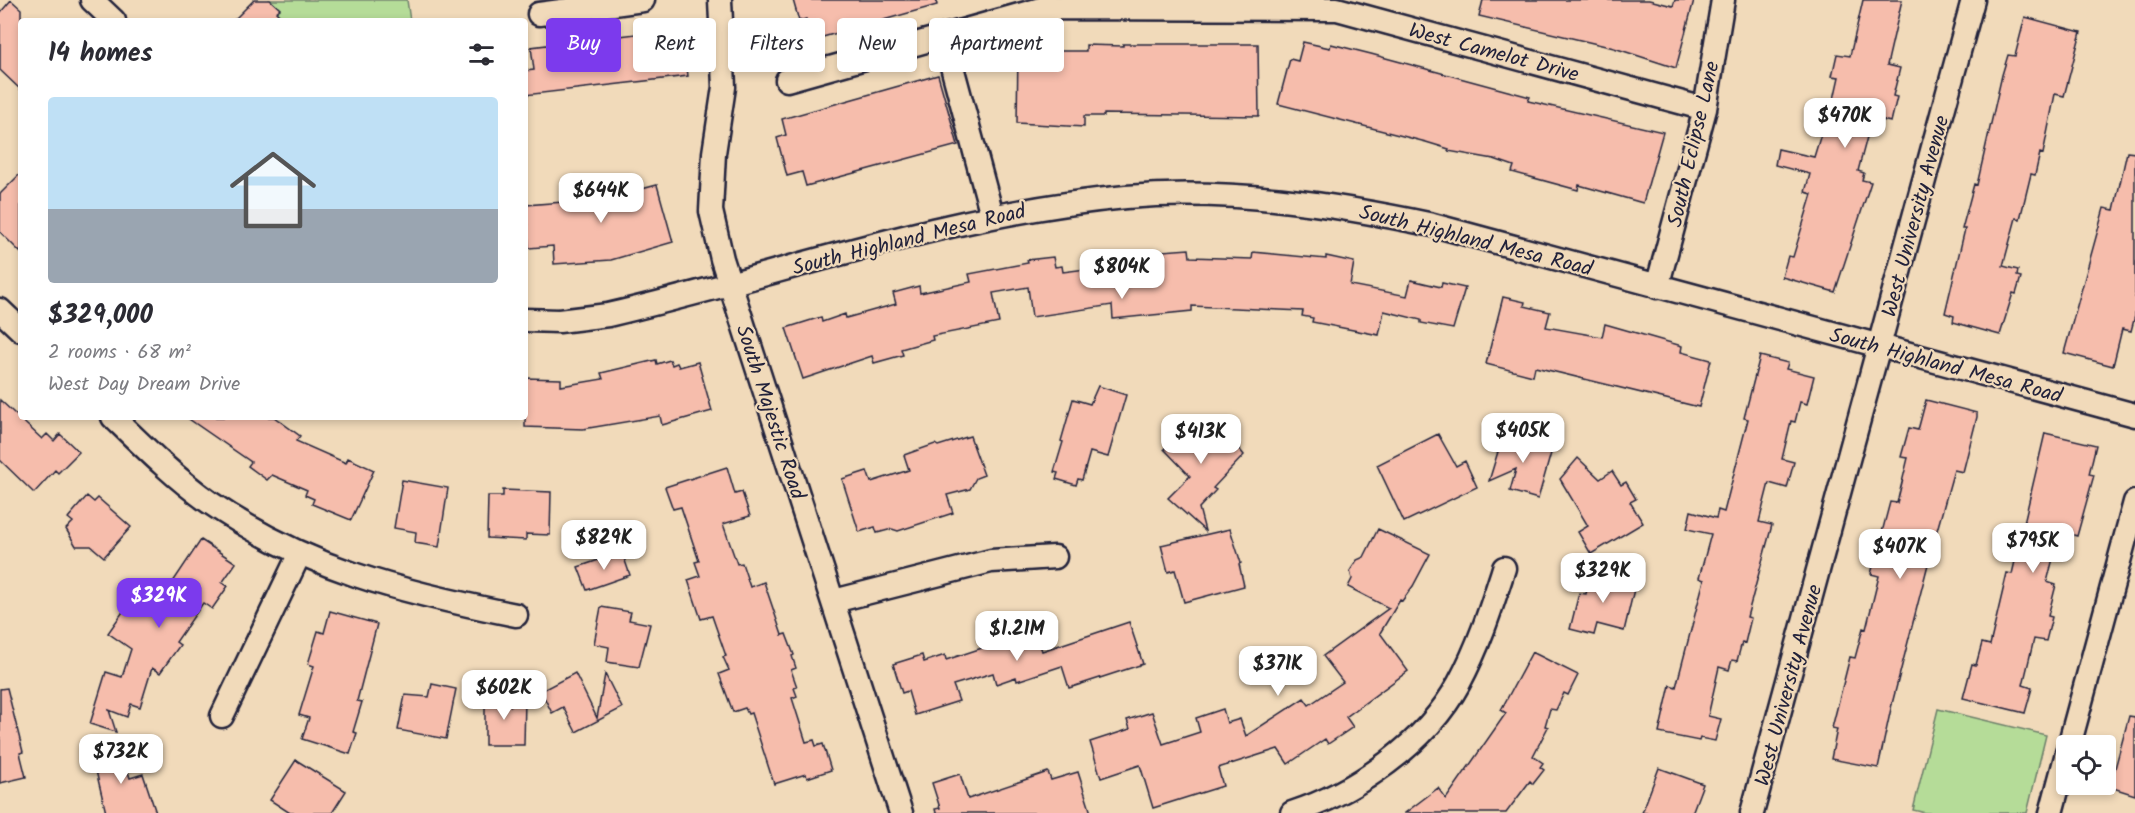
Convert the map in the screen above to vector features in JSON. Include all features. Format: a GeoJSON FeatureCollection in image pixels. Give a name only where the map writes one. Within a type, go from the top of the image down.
{"type":"FeatureCollection","features":[{"type":"Feature","properties":{"kind":"street"},"geometry":{"type":"LineString","coordinates":[[92,0],[111,18]]}},
{"type":"Feature","properties":{"kind":"street"},"geometry":{"type":"LineString","coordinates":[[539,14],[643,0]]}},
{"type":"Feature","properties":{"kind":"street","name":"South Majestic Road"},"geometry":{"type":"LineString","coordinates":[[720,0],[724,87],[714,153],[711,211],[728,284],[834,601],[901,813]]}},
{"type":"Feature","properties":{"kind":"street","name":"South Eclipse Lane"},"geometry":{"type":"LineString","coordinates":[[1657,287],[1705,109],[1723,0]]}},
{"type":"Feature","properties":{"kind":"street","name":"West University Avenue"},"geometry":{"type":"LineString","coordinates":[[1752,813],[1973,0]]}},
{"type":"Feature","properties":{"kind":"street","name":"West Camelot Drive"},"geometry":{"type":"LineString","coordinates":[[1010,18],[1044,8],[1337,9],[1705,109]]}},
{"type":"Feature","properties":{"kind":"street","name":"West Camelot Drive"},"geometry":{"type":"LineString","coordinates":[[787,80],[929,41]]}},
{"type":"Feature","properties":{"kind":"street"},"geometry":{"type":"LineString","coordinates":[[953,72],[992,215]]}},
{"type":"Feature","properties":{"kind":"street","name":"South Highland Mesa Road"},"geometry":{"type":"LineString","coordinates":[[528,320],[559,321],[608,315],[992,215],[1128,197],[1272,199],[1345,207],[1433,225],[2135,415]]}},
{"type":"Feature","properties":{"kind":"street"},"geometry":{"type":"LineString","coordinates":[[0,310],[18,327]]}},
{"type":"Feature","properties":{"kind":"street"},"geometry":{"type":"LineString","coordinates":[[116,420],[208,501],[299,555],[363,579],[516,615]]}},
{"type":"Feature","properties":{"kind":"street"},"geometry":{"type":"LineString","coordinates":[[2072,735],[2135,502]]}},
{"type":"Feature","properties":{"kind":"street"},"geometry":{"type":"LineString","coordinates":[[222,716],[299,555]]}},
{"type":"Feature","properties":{"kind":"street"},"geometry":{"type":"LineString","coordinates":[[834,601],[991,561],[1055,556]]}},
{"type":"Feature","properties":{"kind":"street"},"geometry":{"type":"LineString","coordinates":[[1292,813],[1348,788],[1377,770],[1433,721],[1458,685],[1484,631],[1504,568]]}},
{"type":"Feature","properties":{"kind":"street"},"geometry":{"type":"LineString","coordinates":[[2050,813],[2056,792]]}},
{"type":"Feature","properties":{"kind":"green space"},"geometry":{"type":"Polygon","coordinates":[[[269,0],[407,0],[410,18],[280,18],[269,0]]]}},
{"type":"Feature","properties":{"kind":"green space"},"geometry":{"type":"Polygon","coordinates":[[[1938,709],[2046,735],[2027,813],[1926,813],[1913,810],[1938,709]]]}},
{"type":"Feature","properties":{"kind":"building"},"geometry":{"type":"Polygon","coordinates":[[[11,0],[21,9],[21,18],[18,18],[18,87],[0,70],[0,13],[11,0]]]}},
{"type":"Feature","properties":{"kind":"building"},"geometry":{"type":"Polygon","coordinates":[[[254,0],[270,0],[280,9],[276,12],[282,18],[236,18],[254,0]]]}},
{"type":"Feature","properties":{"kind":"building"},"geometry":{"type":"Polygon","coordinates":[[[793,0],[936,0],[937,5],[891,18],[837,18],[837,33],[825,36],[825,18],[798,18],[793,0]]]}},
{"type":"Feature","properties":{"kind":"building"},"geometry":{"type":"Polygon","coordinates":[[[1483,0],[1649,0],[1673,6],[1675,0],[1694,0],[1676,68],[1614,48],[1479,16],[1483,0]]]}},
{"type":"Feature","properties":{"kind":"building"},"geometry":{"type":"Polygon","coordinates":[[[1863,0],[1902,0],[1887,65],[1900,68],[1893,96],[1897,97],[1891,122],[1872,118],[1858,171],[1864,173],[1862,180],[1871,182],[1835,292],[1782,277],[1788,256],[1793,257],[1812,194],[1805,192],[1810,174],[1775,165],[1778,149],[1814,157],[1821,134],[1826,135],[1839,77],[1832,76],[1837,54],[1850,56],[1863,0]]]}},
{"type":"Feature","properties":{"kind":"building"},"geometry":{"type":"Polygon","coordinates":[[[2025,17],[2081,32],[2064,96],[2055,94],[2043,154],[2040,153],[2035,175],[2031,174],[2020,219],[2016,218],[2003,266],[2018,270],[2017,276],[2021,277],[2016,294],[2013,293],[2000,335],[1953,322],[1954,316],[1945,313],[1965,229],[1962,229],[1974,184],[1977,185],[2002,75],[2008,55],[2015,56],[2025,17]]]}},
{"type":"Feature","properties":{"kind":"building"},"geometry":{"type":"Polygon","coordinates":[[[633,34],[633,72],[688,72],[688,76],[528,95],[528,71],[534,70],[531,47],[546,45],[546,72],[621,72],[621,36],[633,34]]]}},
{"type":"Feature","properties":{"kind":"building"},"geometry":{"type":"Polygon","coordinates":[[[1303,42],[1330,48],[1331,44],[1371,54],[1530,97],[1528,101],[1663,132],[1643,203],[1579,185],[1578,190],[1512,172],[1514,166],[1494,159],[1448,151],[1449,149],[1426,142],[1278,104],[1290,59],[1298,61],[1303,42]]]}},
{"type":"Feature","properties":{"kind":"building"},"geometry":{"type":"Polygon","coordinates":[[[1123,44],[1258,44],[1259,116],[1104,114],[1104,116],[1084,116],[1084,127],[1017,123],[1018,72],[1064,72],[1064,51],[1086,51],[1086,45],[1123,46],[1123,44]]]}},
{"type":"Feature","properties":{"kind":"building"},"geometry":{"type":"Polygon","coordinates":[[[938,75],[958,145],[806,186],[802,172],[787,176],[777,138],[786,135],[782,119],[938,75]]]}},
{"type":"Feature","properties":{"kind":"building"},"geometry":{"type":"Polygon","coordinates":[[[2127,152],[2135,153],[2135,316],[2131,331],[2122,329],[2113,366],[2064,353],[2104,208],[2114,210],[2127,152]]]}},
{"type":"Feature","properties":{"kind":"building"},"geometry":{"type":"Polygon","coordinates":[[[633,175],[638,190],[657,185],[673,242],[611,260],[554,264],[553,246],[529,248],[528,205],[601,199],[597,185],[633,175]]]}},
{"type":"Feature","properties":{"kind":"building"},"geometry":{"type":"Polygon","coordinates":[[[18,176],[18,250],[0,232],[0,194],[18,176]]]}},
{"type":"Feature","properties":{"kind":"building"},"geometry":{"type":"Polygon","coordinates":[[[1189,249],[1190,257],[1252,259],[1253,252],[1326,259],[1326,256],[1354,262],[1350,285],[1407,296],[1411,280],[1441,287],[1442,283],[1465,288],[1453,329],[1421,323],[1421,320],[1384,311],[1379,335],[1312,322],[1313,318],[1302,316],[1303,311],[1192,306],[1192,311],[1113,319],[1112,305],[1032,317],[1028,287],[993,293],[999,323],[932,336],[933,340],[901,349],[903,355],[874,363],[872,356],[803,379],[786,328],[821,317],[822,322],[845,314],[846,318],[896,304],[893,293],[919,286],[920,293],[971,282],[969,274],[1028,263],[1027,260],[1053,257],[1055,267],[1062,266],[1063,272],[1109,266],[1109,255],[1189,249]]]}},
{"type":"Feature","properties":{"kind":"building"},"geometry":{"type":"Polygon","coordinates":[[[1503,297],[1525,302],[1524,306],[1550,312],[1546,327],[1602,337],[1605,324],[1682,346],[1681,352],[1711,360],[1699,407],[1535,367],[1533,376],[1486,364],[1503,297]]]}},
{"type":"Feature","properties":{"kind":"building"},"geometry":{"type":"Polygon","coordinates":[[[1760,356],[1788,363],[1786,369],[1814,376],[1807,404],[1800,402],[1795,422],[1791,421],[1782,459],[1794,462],[1787,488],[1769,483],[1759,522],[1772,525],[1747,617],[1751,618],[1745,643],[1742,642],[1737,661],[1732,660],[1729,670],[1719,667],[1708,716],[1721,719],[1715,741],[1700,738],[1699,741],[1659,733],[1670,685],[1676,687],[1704,580],[1699,578],[1711,534],[1687,529],[1691,511],[1716,518],[1718,510],[1724,512],[1748,419],[1744,418],[1760,356]]]}},
{"type":"Feature","properties":{"kind":"building"},"geometry":{"type":"Polygon","coordinates":[[[656,360],[657,364],[670,360],[672,365],[677,363],[679,367],[698,362],[712,411],[662,425],[660,416],[583,429],[525,427],[525,420],[528,420],[528,378],[561,379],[561,386],[603,379],[601,373],[656,360]]]}},
{"type":"Feature","properties":{"kind":"building"},"geometry":{"type":"Polygon","coordinates":[[[1098,386],[1126,395],[1108,457],[1090,452],[1082,480],[1078,479],[1076,485],[1056,479],[1058,473],[1054,472],[1073,399],[1090,404],[1098,386]]]}},
{"type":"Feature","properties":{"kind":"building"},"geometry":{"type":"Polygon","coordinates":[[[0,400],[18,417],[18,420],[22,420],[42,439],[47,434],[54,441],[60,434],[79,452],[58,473],[55,470],[34,493],[0,460],[0,400]]]}},
{"type":"Feature","properties":{"kind":"building"},"geometry":{"type":"Polygon","coordinates":[[[1926,400],[1977,413],[1963,472],[1954,470],[1892,704],[1878,768],[1831,759],[1837,729],[1832,728],[1850,657],[1855,658],[1863,628],[1866,629],[1879,576],[1871,574],[1890,502],[1897,503],[1908,458],[1901,457],[1909,428],[1918,430],[1926,400]]]}},
{"type":"Feature","properties":{"kind":"building"},"geometry":{"type":"Polygon","coordinates":[[[1193,416],[1214,435],[1225,431],[1244,455],[1213,488],[1216,490],[1199,508],[1205,531],[1168,498],[1190,476],[1164,449],[1193,416]]]}},
{"type":"Feature","properties":{"kind":"building"},"geometry":{"type":"Polygon","coordinates":[[[190,420],[278,420],[300,436],[296,441],[346,463],[348,458],[374,470],[351,520],[312,504],[314,499],[305,495],[307,490],[272,475],[267,480],[248,466],[251,462],[190,420]]]}},
{"type":"Feature","properties":{"kind":"building"},"geometry":{"type":"Polygon","coordinates":[[[1504,432],[1553,446],[1538,499],[1510,491],[1516,469],[1489,481],[1504,432]]]}},
{"type":"Feature","properties":{"kind":"building"},"geometry":{"type":"Polygon","coordinates":[[[2045,433],[2096,445],[2089,474],[2094,475],[2077,536],[2060,531],[2047,582],[2056,585],[2048,616],[2052,617],[2046,641],[2034,639],[2023,685],[2032,688],[2025,713],[1963,698],[1972,664],[1976,665],[1982,643],[1990,645],[2007,573],[2012,574],[2045,433]]]}},
{"type":"Feature","properties":{"kind":"building"},"geometry":{"type":"Polygon","coordinates":[[[1438,434],[1456,466],[1465,461],[1477,487],[1404,522],[1377,465],[1438,434]]]}},
{"type":"Feature","properties":{"kind":"building"},"geometry":{"type":"Polygon","coordinates":[[[970,436],[984,475],[976,478],[970,489],[947,495],[953,513],[898,531],[892,529],[877,533],[875,527],[859,532],[842,479],[867,471],[871,482],[909,470],[904,455],[935,444],[938,446],[970,436]]]}},
{"type":"Feature","properties":{"kind":"building"},"geometry":{"type":"Polygon","coordinates":[[[1578,458],[1600,479],[1612,471],[1621,485],[1626,482],[1636,499],[1630,502],[1643,523],[1591,554],[1578,532],[1588,526],[1560,479],[1578,458]]]}},
{"type":"Feature","properties":{"kind":"building"},"geometry":{"type":"Polygon","coordinates":[[[727,467],[735,494],[742,492],[750,516],[723,524],[737,564],[742,563],[750,587],[764,582],[782,635],[786,634],[794,655],[792,656],[796,668],[791,670],[797,687],[794,688],[797,696],[792,698],[806,742],[814,740],[816,746],[823,744],[831,770],[807,778],[806,774],[774,784],[751,713],[748,714],[745,708],[733,712],[719,674],[729,670],[723,657],[726,656],[712,616],[701,619],[688,580],[700,576],[695,562],[699,561],[681,507],[673,509],[665,487],[727,467]]]}},
{"type":"Feature","properties":{"kind":"building"},"geometry":{"type":"Polygon","coordinates":[[[402,480],[448,488],[439,547],[415,543],[416,532],[394,528],[402,480]]]}},
{"type":"Feature","properties":{"kind":"building"},"geometry":{"type":"Polygon","coordinates":[[[503,490],[551,492],[550,535],[526,534],[526,540],[487,538],[488,496],[503,496],[503,490]]]}},
{"type":"Feature","properties":{"kind":"building"},"geometry":{"type":"Polygon","coordinates":[[[87,496],[94,502],[98,498],[131,527],[104,557],[91,546],[76,546],[66,529],[73,522],[68,518],[87,496]]]}},
{"type":"Feature","properties":{"kind":"building"},"geometry":{"type":"Polygon","coordinates":[[[1230,529],[1241,563],[1239,564],[1244,586],[1184,602],[1175,570],[1168,572],[1161,545],[1230,529]]]}},
{"type":"Feature","properties":{"kind":"building"},"geometry":{"type":"Polygon","coordinates":[[[1378,529],[1430,554],[1413,586],[1402,601],[1400,600],[1380,633],[1408,671],[1346,717],[1353,727],[1328,744],[1325,739],[1288,764],[1278,749],[1218,768],[1223,786],[1153,808],[1140,765],[1101,778],[1090,742],[1130,729],[1127,720],[1152,712],[1163,744],[1200,732],[1196,718],[1223,709],[1227,723],[1240,719],[1246,736],[1304,698],[1309,705],[1343,682],[1323,656],[1389,608],[1348,587],[1352,579],[1350,571],[1357,560],[1364,557],[1378,529]]]}},
{"type":"Feature","properties":{"kind":"building"},"geometry":{"type":"Polygon","coordinates":[[[201,540],[236,563],[222,583],[228,586],[212,609],[203,603],[176,642],[180,645],[160,673],[152,668],[140,707],[131,704],[127,717],[109,710],[116,732],[90,724],[106,672],[122,677],[131,649],[108,633],[141,586],[161,600],[201,540]]]}},
{"type":"Feature","properties":{"kind":"building"},"geometry":{"type":"Polygon","coordinates":[[[622,552],[630,575],[587,590],[578,567],[622,552]]]}},
{"type":"Feature","properties":{"kind":"building"},"geometry":{"type":"Polygon","coordinates":[[[1591,571],[1636,581],[1624,631],[1597,624],[1594,635],[1570,629],[1579,593],[1586,594],[1591,571]]]}},
{"type":"Feature","properties":{"kind":"building"},"geometry":{"type":"Polygon","coordinates":[[[601,607],[631,612],[629,620],[650,624],[639,667],[607,662],[609,647],[594,644],[601,607]]]}},
{"type":"Feature","properties":{"kind":"building"},"geometry":{"type":"Polygon","coordinates":[[[330,611],[377,624],[357,701],[362,702],[353,732],[357,733],[350,754],[302,739],[309,718],[299,715],[314,666],[308,664],[318,631],[324,633],[330,611]]]}},
{"type":"Feature","properties":{"kind":"building"},"geometry":{"type":"Polygon","coordinates":[[[1006,619],[1008,625],[1017,622],[1019,628],[1033,623],[1042,651],[1129,622],[1143,664],[1069,688],[1062,666],[1017,681],[1016,677],[996,684],[993,673],[953,685],[959,701],[915,715],[908,691],[902,693],[893,664],[922,655],[924,662],[945,655],[946,660],[985,647],[978,628],[1006,619]]]}},
{"type":"Feature","properties":{"kind":"building"},"geometry":{"type":"Polygon","coordinates":[[[1532,652],[1578,675],[1568,695],[1564,693],[1556,710],[1550,709],[1545,726],[1548,727],[1533,756],[1543,763],[1540,767],[1544,770],[1533,784],[1530,781],[1506,813],[1405,813],[1438,788],[1446,799],[1506,713],[1501,710],[1532,652]]]}},
{"type":"Feature","properties":{"kind":"building"},"geometry":{"type":"Polygon","coordinates":[[[575,673],[597,718],[605,674],[622,708],[576,732],[563,707],[552,713],[541,691],[575,673]]]}},
{"type":"Feature","properties":{"kind":"building"},"geometry":{"type":"Polygon","coordinates":[[[432,684],[456,689],[446,739],[398,730],[405,695],[429,697],[432,684]]]}},
{"type":"Feature","properties":{"kind":"building"},"geometry":{"type":"Polygon","coordinates":[[[7,688],[23,752],[20,753],[26,777],[0,783],[0,689],[7,688]]]}},
{"type":"Feature","properties":{"kind":"building"},"geometry":{"type":"Polygon","coordinates":[[[485,694],[511,694],[511,706],[525,699],[524,745],[485,745],[485,694]]]}},
{"type":"Feature","properties":{"kind":"building"},"geometry":{"type":"Polygon","coordinates":[[[2129,716],[2135,717],[2135,795],[2116,789],[2116,765],[2129,716]]]}},
{"type":"Feature","properties":{"kind":"building"},"geometry":{"type":"Polygon","coordinates":[[[120,747],[130,778],[143,774],[156,813],[106,813],[92,754],[120,747]]]}},
{"type":"Feature","properties":{"kind":"building"},"geometry":{"type":"Polygon","coordinates":[[[296,760],[346,791],[332,813],[290,813],[270,800],[296,760]]]}},
{"type":"Feature","properties":{"kind":"building"},"geometry":{"type":"Polygon","coordinates":[[[1659,768],[1703,784],[1692,813],[1642,813],[1659,768]]]}},
{"type":"Feature","properties":{"kind":"building"},"geometry":{"type":"Polygon","coordinates":[[[1048,772],[1051,780],[1078,772],[1091,813],[936,813],[935,809],[940,808],[932,783],[960,774],[968,799],[1048,772]]]}}]}
